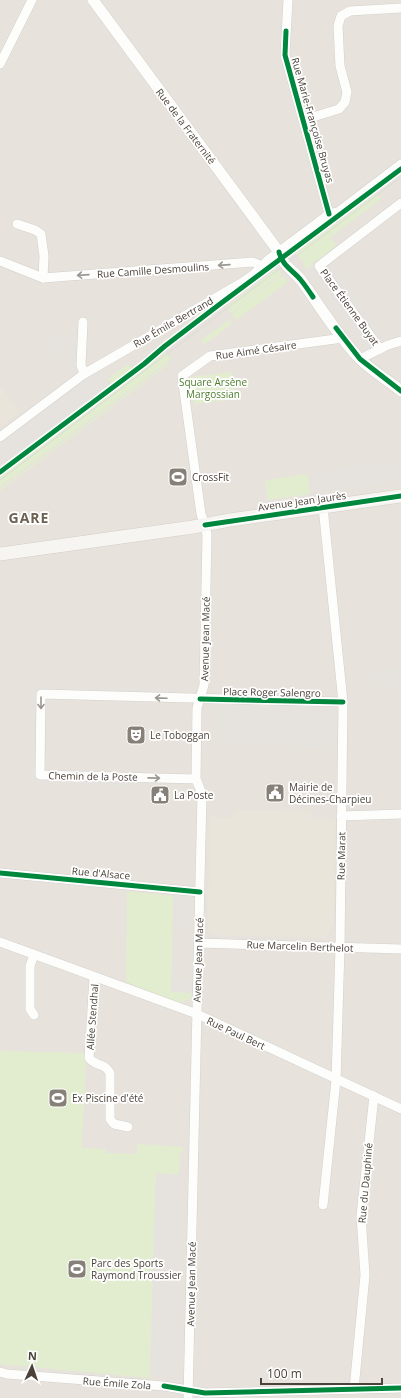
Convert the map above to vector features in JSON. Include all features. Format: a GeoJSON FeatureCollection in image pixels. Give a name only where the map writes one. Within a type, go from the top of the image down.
{"type":"FeatureCollection","features":[{"type":"Feature","properties":{"kind":"main road","name":"Avenue Jean Jaurès"},"geometry":{"type":"LineString","coordinates":[[0,554],[401,496]]}},
{"type":"Feature","properties":{"kind":"street"},"geometry":{"type":"LineString","coordinates":[[0,64],[32,0]]}},
{"type":"Feature","properties":{"kind":"street","name":"Rue de la Fraternité"},"geometry":{"type":"LineString","coordinates":[[93,0],[279,252],[288,268],[300,278],[343,338],[360,359],[401,391]]}},
{"type":"Feature","properties":{"kind":"street","name":"Rue Marie-Françoise Bruyas"},"geometry":{"type":"LineString","coordinates":[[288,0],[285,55],[329,214]]}},
{"type":"Feature","properties":{"kind":"street"},"geometry":{"type":"LineString","coordinates":[[303,120],[339,109],[345,102],[346,92],[340,66],[338,39],[338,26],[341,16],[350,11],[401,8]]}},
{"type":"Feature","properties":{"kind":"street","name":"Rue Émile Bertrand"},"geometry":{"type":"LineString","coordinates":[[0,437],[84,374],[243,282],[279,252],[329,214],[338,212],[401,164]]}},
{"type":"Feature","properties":{"kind":"street","name":"Place Étienne Buyat"},"geometry":{"type":"LineString","coordinates":[[380,349],[319,266],[401,203]]}},
{"type":"Feature","properties":{"kind":"street"},"geometry":{"type":"LineString","coordinates":[[17,224],[42,234],[44,256],[43,278]]}},
{"type":"Feature","properties":{"kind":"street","name":"Rue Camille Desmoulins"},"geometry":{"type":"LineString","coordinates":[[0,261],[43,278],[253,262],[262,266]]}},
{"type":"Feature","properties":{"kind":"street"},"geometry":{"type":"LineString","coordinates":[[83,322],[81,365],[84,374]]}},
{"type":"Feature","properties":{"kind":"street","name":"Rue Aimé Césaire"},"geometry":{"type":"LineString","coordinates":[[205,525],[201,514],[182,376],[210,356],[343,338]]}},
{"type":"Feature","properties":{"kind":"street"},"geometry":{"type":"LineString","coordinates":[[360,359],[401,341]]}},
{"type":"Feature","properties":{"kind":"street","name":"Rue Marat"},"geometry":{"type":"LineString","coordinates":[[323,507],[343,702],[340,947],[336,1080],[324,1205]]}},
{"type":"Feature","properties":{"kind":"street","name":"Avenue Jean Macé"},"geometry":{"type":"LineString","coordinates":[[188,1394],[202,794],[196,779],[197,708],[204,685],[207,535],[205,525]]}},
{"type":"Feature","properties":{"kind":"street","name":"Chemin de la Poste"},"geometry":{"type":"LineString","coordinates":[[196,779],[40,775],[41,694],[200,699]]}},
{"type":"Feature","properties":{"kind":"street","name":"Place Roger Salengro"},"geometry":{"type":"LineString","coordinates":[[200,699],[343,702]]}},
{"type":"Feature","properties":{"kind":"street"},"geometry":{"type":"LineString","coordinates":[[341,816],[401,814]]}},
{"type":"Feature","properties":{"kind":"street","name":"Rue d'Alsace"},"geometry":{"type":"LineString","coordinates":[[0,873],[200,892]]}},
{"type":"Feature","properties":{"kind":"street","name":"Rue Paul Bert"},"geometry":{"type":"LineString","coordinates":[[0,942],[94,978],[197,1014],[401,1109]]}},
{"type":"Feature","properties":{"kind":"street","name":"Rue Marcelin Berthelot"},"geometry":{"type":"LineString","coordinates":[[199,943],[401,949]]}},
{"type":"Feature","properties":{"kind":"street"},"geometry":{"type":"LineString","coordinates":[[34,955],[30,966],[30,1009],[34,1015]]}},
{"type":"Feature","properties":{"kind":"street","name":"Allée Stendhal"},"geometry":{"type":"LineString","coordinates":[[94,978],[89,1058],[93,1063],[104,1066],[110,1073],[110,1119],[114,1124],[128,1127]]}},
{"type":"Feature","properties":{"kind":"street","name":"Rue du Dauphiné"},"geometry":{"type":"LineString","coordinates":[[354,1389],[365,1275],[361,1216],[374,1096]]}},
{"type":"Feature","properties":{"kind":"street","name":"Rue Émile Zola"},"geometry":{"type":"LineString","coordinates":[[0,1372],[7,1374],[164,1386],[188,1394],[205,1392],[324,1394],[354,1389],[401,1388]]}},
{"type":"Feature","properties":{"kind":"shaded area"},"geometry":{"type":"Polygon","coordinates":[[[0,0],[401,0],[401,1398],[0,1398],[0,0]]]}},
{"type":"Feature","properties":{"kind":"shaded area"},"geometry":{"type":"Polygon","coordinates":[[[328,253],[386,343],[370,353],[308,270],[328,253]]]}},
{"type":"Feature","properties":{"kind":"shaded area"},"geometry":{"type":"Polygon","coordinates":[[[42,338],[80,340],[79,365],[68,371],[42,338]]]}},
{"type":"Feature","properties":{"kind":"shaded area"},"geometry":{"type":"Polygon","coordinates":[[[101,371],[113,385],[0,471],[0,443],[83,381],[101,371]]]}},
{"type":"Feature","properties":{"kind":"shaded area"},"geometry":{"type":"Polygon","coordinates":[[[0,386],[19,412],[0,427],[0,386]]]}},
{"type":"Feature","properties":{"kind":"shaded area"},"geometry":{"type":"Polygon","coordinates":[[[401,461],[401,481],[316,493],[314,473],[401,461]]]}},
{"type":"Feature","properties":{"kind":"shaded area"},"geometry":{"type":"Polygon","coordinates":[[[401,667],[401,687],[374,688],[372,669],[401,667]]]}},
{"type":"Feature","properties":{"kind":"shaded area"},"geometry":{"type":"Polygon","coordinates":[[[31,685],[173,688],[172,696],[40,692],[38,778],[128,782],[129,788],[31,782],[31,685]]]}},
{"type":"Feature","properties":{"kind":"shaded area"},"geometry":{"type":"Polygon","coordinates":[[[218,703],[335,706],[334,748],[217,745],[218,703]]]}},
{"type":"Feature","properties":{"kind":"shaded area"},"geometry":{"type":"Polygon","coordinates":[[[236,810],[311,812],[311,819],[335,820],[333,925],[324,938],[274,936],[268,934],[267,936],[215,935],[208,929],[210,817],[235,818],[236,810]]]}},
{"type":"Feature","properties":{"kind":"shaded area"},"geometry":{"type":"Polygon","coordinates":[[[173,896],[186,897],[193,901],[193,927],[173,926],[173,896]]]}},
{"type":"Feature","properties":{"kind":"shaded area"},"geometry":{"type":"Polygon","coordinates":[[[172,979],[192,980],[192,993],[171,992],[172,979]]]}},
{"type":"Feature","properties":{"kind":"shaded area"},"geometry":{"type":"Polygon","coordinates":[[[156,1173],[183,1175],[177,1373],[174,1375],[155,1374],[150,1370],[156,1173]]]}},
{"type":"Feature","properties":{"kind":"green space"},"geometry":{"type":"Polygon","coordinates":[[[377,193],[381,199],[301,260],[296,254],[297,252],[377,193]]]}},
{"type":"Feature","properties":{"kind":"green space"},"geometry":{"type":"Polygon","coordinates":[[[331,238],[338,248],[336,249],[335,247],[325,254],[326,256],[311,264],[312,266],[308,270],[302,261],[331,238]]]}},
{"type":"Feature","properties":{"kind":"green space"},"geometry":{"type":"Polygon","coordinates":[[[277,268],[282,275],[274,279],[231,314],[226,307],[277,268]]]}},
{"type":"Feature","properties":{"kind":"green space"},"geometry":{"type":"Polygon","coordinates":[[[283,276],[288,282],[236,320],[232,315],[237,309],[275,280],[283,276]]]}},
{"type":"Feature","properties":{"kind":"green space"},"geometry":{"type":"Polygon","coordinates":[[[229,320],[232,324],[205,344],[200,341],[229,320]]]}},
{"type":"Feature","properties":{"kind":"green space"},"geometry":{"type":"Polygon","coordinates":[[[166,352],[171,359],[0,487],[0,477],[166,352]]]}},
{"type":"Feature","properties":{"kind":"green space"},"geometry":{"type":"Polygon","coordinates":[[[169,362],[169,364],[0,491],[0,489],[169,362]]]}},
{"type":"Feature","properties":{"kind":"green space"},"geometry":{"type":"Polygon","coordinates":[[[128,364],[132,369],[135,369],[113,385],[109,380],[103,383],[128,364]]]}},
{"type":"Feature","properties":{"kind":"green space","name":"Square Arsène Margossian"},"geometry":{"type":"Polygon","coordinates":[[[232,372],[235,399],[194,404],[190,377],[232,372]]]}},
{"type":"Feature","properties":{"kind":"green space"},"geometry":{"type":"Polygon","coordinates":[[[307,474],[310,494],[268,500],[265,480],[307,474]]]}},
{"type":"Feature","properties":{"kind":"green space"},"geometry":{"type":"Polygon","coordinates":[[[127,891],[173,896],[171,992],[192,993],[190,999],[180,1003],[126,982],[127,891]]]}},
{"type":"Feature","properties":{"kind":"green space","name":"Parc des Sports Raymond Troussier"},"geometry":{"type":"Polygon","coordinates":[[[0,1051],[86,1053],[82,1148],[106,1149],[106,1153],[137,1154],[137,1144],[183,1147],[183,1153],[180,1153],[179,1175],[156,1174],[150,1378],[0,1364],[0,1051]]]}},
{"type":"Feature","properties":{"kind":"tram line"},"geometry":{"type":"LineString","coordinates":[[0,480],[401,177]]}},
{"type":"Feature","properties":{"kind":"cycle path"},"geometry":{"type":"LineString","coordinates":[[286,31],[285,55],[329,214]]}},
{"type":"Feature","properties":{"kind":"cycle path"},"geometry":{"type":"LineString","coordinates":[[0,472],[144,364],[216,307],[401,169]]}},
{"type":"Feature","properties":{"kind":"cycle path"},"geometry":{"type":"LineString","coordinates":[[279,252],[280,257],[285,264],[300,279],[313,297]]}},
{"type":"Feature","properties":{"kind":"cycle path"},"geometry":{"type":"LineString","coordinates":[[336,328],[360,359],[401,391]]}},
{"type":"Feature","properties":{"kind":"cycle path"},"geometry":{"type":"LineString","coordinates":[[205,525],[401,496]]}},
{"type":"Feature","properties":{"kind":"cycle path"},"geometry":{"type":"LineString","coordinates":[[200,699],[343,702]]}},
{"type":"Feature","properties":{"kind":"cycle path"},"geometry":{"type":"LineString","coordinates":[[0,873],[200,892]]}},
{"type":"Feature","properties":{"kind":"cycle path"},"geometry":{"type":"LineString","coordinates":[[164,1386],[205,1393],[401,1388]]}},
{"type":"Feature","properties":{"kind":"place","name":"CrossFit"},"geometry":{"type":"Point","coordinates":[178,477]}},
{"type":"Feature","properties":{"kind":"place","name":"Le Toboggan"},"geometry":{"type":"Point","coordinates":[136,735]}},
{"type":"Feature","properties":{"kind":"place","name":"Mairie de Décines-Charpieu"},"geometry":{"type":"Point","coordinates":[275,793]}},
{"type":"Feature","properties":{"kind":"place","name":"La Poste"},"geometry":{"type":"Point","coordinates":[160,795]}},
{"type":"Feature","properties":{"kind":"place","name":"Ex Piscine d'été"},"geometry":{"type":"Point","coordinates":[58,1098]}},
{"type":"Feature","properties":{"kind":"place","name":"Parc des Sports Raymond Troussier"},"geometry":{"type":"Point","coordinates":[77,1269]}},
{"type":"Feature","properties":{"kind":"district","name":"GARE"},"geometry":{"type":"Point","coordinates":[29,518]}}]}
